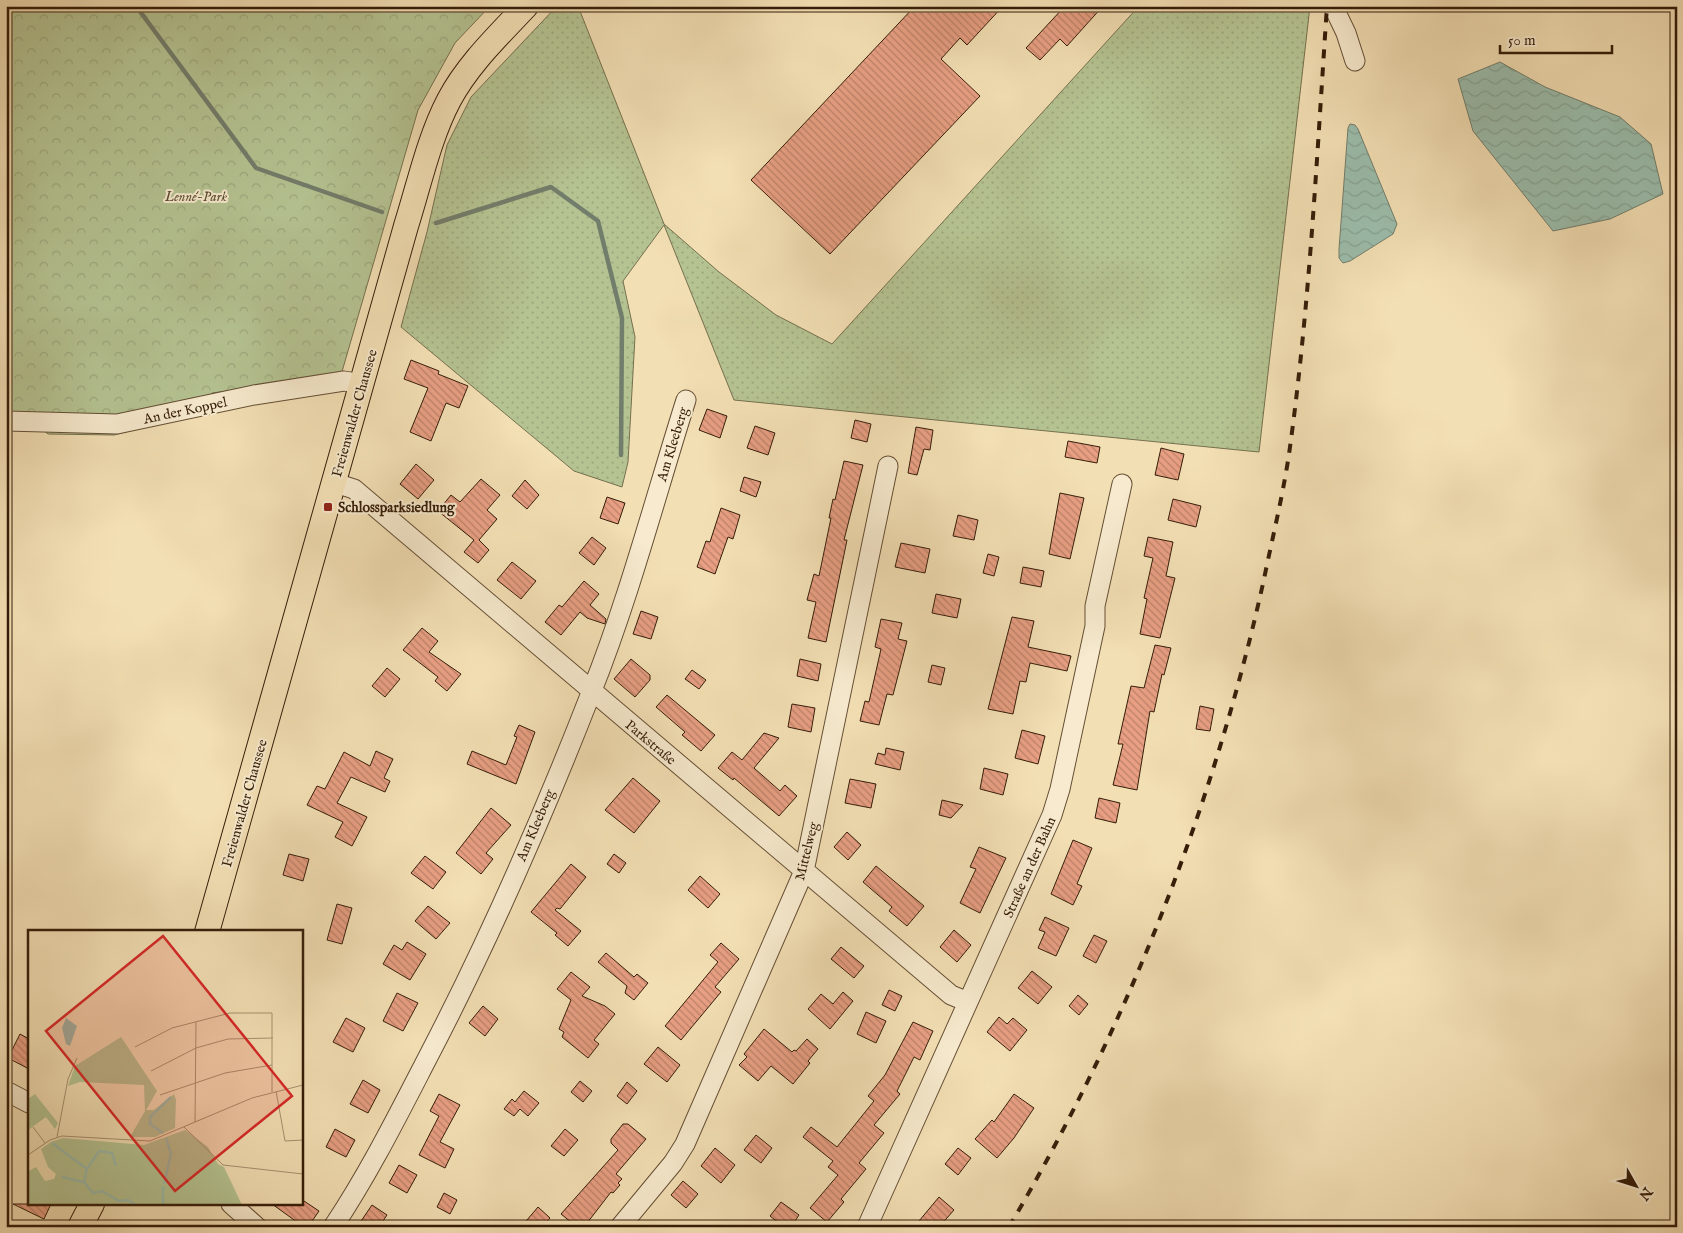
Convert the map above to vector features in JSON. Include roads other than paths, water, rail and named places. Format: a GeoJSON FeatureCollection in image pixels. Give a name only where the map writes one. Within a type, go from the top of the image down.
{"type":"FeatureCollection","features":[{"type":"Feature","properties":{"kind":"main road","name":"Freienwalder Chaussee"},"geometry":{"type":"LineString","coordinates":[[208,930],[406,226],[441,119],[449,99],[477,60],[526,6]]}},
{"type":"Feature","properties":{"kind":"main road"},"geometry":{"type":"LineString","coordinates":[[80,1227],[91,1206]]}},
{"type":"Feature","properties":{"kind":"street"},"geometry":{"type":"LineString","coordinates":[[1333,6],[1346,33],[1355,60]]}},
{"type":"Feature","properties":{"kind":"street","name":"An der Koppel"},"geometry":{"type":"LineString","coordinates":[[6,421],[117,424],[254,395],[344,381],[363,384]]}},
{"type":"Feature","properties":{"kind":"street","name":"Am Kleeberg"},"geometry":{"type":"LineString","coordinates":[[333,1227],[355,1194],[380,1150],[464,989],[592,692],[620,610],[686,400]]}},
{"type":"Feature","properties":{"kind":"street","name":"Mittelweg"},"geometry":{"type":"LineString","coordinates":[[620,1227],[685,1144],[804,871],[888,466]]}},
{"type":"Feature","properties":{"kind":"street","name":"Parkstraße"},"geometry":{"type":"LineString","coordinates":[[335,483],[352,488],[951,995],[968,1002]]}},
{"type":"Feature","properties":{"kind":"street","name":"Straße an der Bahn"},"geometry":{"type":"LineString","coordinates":[[866,1227],[1045,833],[1060,789],[1095,626],[1095,606],[1122,484]]}},
{"type":"Feature","properties":{"kind":"street"},"geometry":{"type":"LineString","coordinates":[[6,1091],[28,1102]]}},
{"type":"Feature","properties":{"kind":"street"},"geometry":{"type":"LineString","coordinates":[[233,1206],[257,1227]]}},
{"type":"Feature","properties":{"kind":"water"},"geometry":{"type":"Polygon","coordinates":[[[1500,62],[1545,87],[1620,117],[1651,144],[1663,194],[1610,219],[1553,231],[1473,131],[1458,79],[1500,62]]]}},
{"type":"Feature","properties":{"kind":"water"},"geometry":{"type":"Polygon","coordinates":[[[1350,124],[1355,125],[1358,129],[1397,224],[1393,234],[1350,261],[1343,263],[1339,258],[1339,249],[1348,128],[1350,124]]]}},
{"type":"Feature","properties":{"kind":"waterway"},"geometry":{"type":"LineString","coordinates":[[136,6],[256,168],[382,212]]}},
{"type":"Feature","properties":{"kind":"waterway"},"geometry":{"type":"LineString","coordinates":[[436,223],[551,187],[598,221],[622,318],[621,455]]}},
{"type":"Feature","properties":{"kind":"railway"},"geometry":{"type":"LineString","coordinates":[[1009,1227],[1052,1151],[1092,1073],[1162,913],[1220,748],[1244,664],[1282,496],[1297,392],[1308,282],[1327,6]]}},
{"type":"Feature","properties":{"kind":"place","name":"Schlossparksiedlung"},"geometry":{"type":"Point","coordinates":[328,507]}},
{"type":"Feature","properties":{"kind":"park label","name":"Lenné-Park"},"geometry":{"type":"Point","coordinates":[196,196]}}]}
